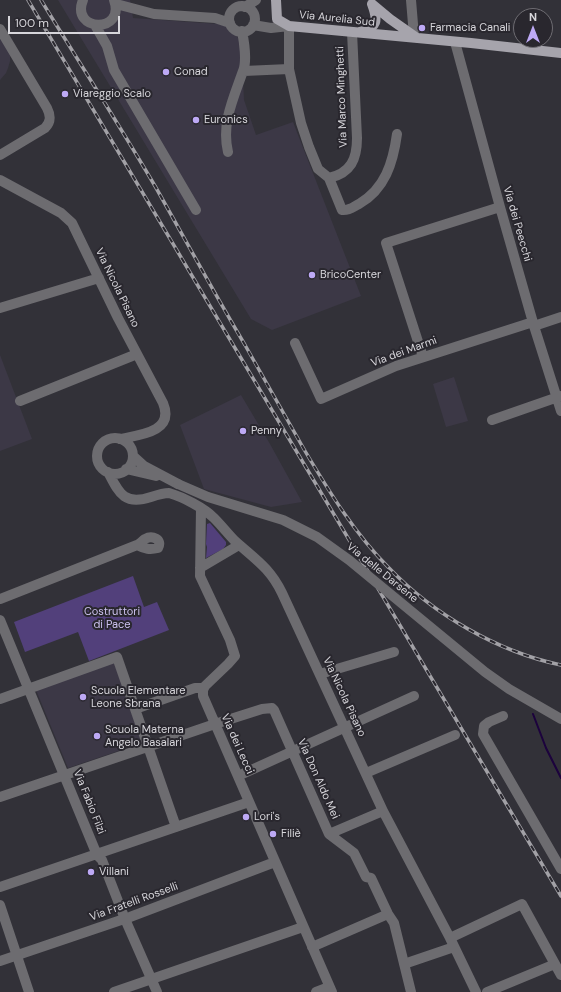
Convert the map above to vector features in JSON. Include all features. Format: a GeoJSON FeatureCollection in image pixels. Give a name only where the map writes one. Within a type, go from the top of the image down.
{"type":"FeatureCollection","features":[{"type":"Feature","properties":{"kind":"main road"},"geometry":{"type":"LineString","coordinates":[[276,0],[277,19],[289,26]]}},
{"type":"Feature","properties":{"kind":"main road"},"geometry":{"type":"LineString","coordinates":[[354,33],[370,28],[375,23],[376,16],[370,2]]}},
{"type":"Feature","properties":{"kind":"main road","name":"Via Aurelia Sud"},"geometry":{"type":"LineString","coordinates":[[370,2],[416,37]]}},
{"type":"Feature","properties":{"kind":"main road","name":"Via Aurelia Sud"},"geometry":{"type":"LineString","coordinates":[[289,26],[354,33],[416,37],[561,53]]}},
{"type":"Feature","properties":{"kind":"street"},"geometry":{"type":"LineString","coordinates":[[72,0],[82,3],[81,12],[84,18],[89,23],[95,25],[101,25],[124,13],[140,12],[160,15],[215,18],[230,23],[235,29],[242,32],[249,30],[255,21],[254,13],[245,6]]}},
{"type":"Feature","properties":{"kind":"street"},"geometry":{"type":"LineString","coordinates":[[215,18],[256,0]]}},
{"type":"Feature","properties":{"kind":"street"},"geometry":{"type":"LineString","coordinates":[[411,0],[416,37]]}},
{"type":"Feature","properties":{"kind":"street"},"geometry":{"type":"LineString","coordinates":[[107,46],[115,2],[140,12]]}},
{"type":"Feature","properties":{"kind":"street"},"geometry":{"type":"LineString","coordinates":[[230,23],[231,12]]}},
{"type":"Feature","properties":{"kind":"street"},"geometry":{"type":"LineString","coordinates":[[95,25],[107,46],[114,70],[196,210]]}},
{"type":"Feature","properties":{"kind":"street","name":"Via Aurelia Sud"},"geometry":{"type":"LineString","coordinates":[[253,25],[271,28],[289,26]]}},
{"type":"Feature","properties":{"kind":"street"},"geometry":{"type":"LineString","coordinates":[[289,26],[289,69],[301,123],[318,169],[329,178],[342,210],[348,210],[365,200],[380,186],[395,151],[397,134]]}},
{"type":"Feature","properties":{"kind":"street"},"geometry":{"type":"LineString","coordinates":[[0,29],[47,108],[50,117],[45,128],[0,155]]}},
{"type":"Feature","properties":{"kind":"street"},"geometry":{"type":"LineString","coordinates":[[228,152],[226,134],[227,119],[237,86],[244,71],[244,45],[242,32]]}},
{"type":"Feature","properties":{"kind":"street","name":"Via Marco Minghetti"},"geometry":{"type":"LineString","coordinates":[[329,178],[346,171],[353,162],[356,150],[357,138],[354,33]]}},
{"type":"Feature","properties":{"kind":"street","name":"Via dei Peecchi"},"geometry":{"type":"LineString","coordinates":[[455,42],[533,324],[559,396],[561,411]]}},
{"type":"Feature","properties":{"kind":"street"},"geometry":{"type":"LineString","coordinates":[[244,71],[289,69]]}},
{"type":"Feature","properties":{"kind":"street","name":"Via Nicola Pisano"},"geometry":{"type":"LineString","coordinates":[[1,182],[61,213],[76,228],[99,278],[163,403],[166,415],[165,421],[148,432],[138,442],[132,453],[131,463],[125,470],[121,485],[123,495]]}},
{"type":"Feature","properties":{"kind":"street"},"geometry":{"type":"LineString","coordinates":[[423,357],[386,243],[500,207]]}},
{"type":"Feature","properties":{"kind":"street"},"geometry":{"type":"LineString","coordinates":[[0,308],[99,278]]}},
{"type":"Feature","properties":{"kind":"street","name":"Via dei Marmi"},"geometry":{"type":"LineString","coordinates":[[295,343],[322,399],[396,366],[533,324],[561,317]]}},
{"type":"Feature","properties":{"kind":"street"},"geometry":{"type":"LineString","coordinates":[[20,401],[137,354]]}},
{"type":"Feature","properties":{"kind":"street"},"geometry":{"type":"LineString","coordinates":[[492,420],[559,396]]}},
{"type":"Feature","properties":{"kind":"street","name":"Via Nicola Pisano"},"geometry":{"type":"LineString","coordinates":[[148,432],[106,441],[101,445],[98,451],[99,463],[102,468],[108,472],[117,488],[129,499],[138,501],[164,493],[169,493],[202,508],[268,570],[275,580],[320,674],[383,811],[452,942],[476,992]]}},
{"type":"Feature","properties":{"kind":"street"},"geometry":{"type":"LineString","coordinates":[[120,439],[128,444],[132,453]]}},
{"type":"Feature","properties":{"kind":"street","name":"Via delle Darsene"},"geometry":{"type":"LineString","coordinates":[[132,453],[141,463],[173,482]]}},
{"type":"Feature","properties":{"kind":"street"},"geometry":{"type":"LineString","coordinates":[[108,472],[116,474],[125,470]]}},
{"type":"Feature","properties":{"kind":"street","name":"Via delle Darsene"},"geometry":{"type":"LineString","coordinates":[[125,470],[173,482],[208,496],[283,520],[317,537],[349,560],[485,672],[510,689],[561,719]]}},
{"type":"Feature","properties":{"kind":"street"},"geometry":{"type":"LineString","coordinates":[[135,709],[195,688],[203,688],[235,656],[230,640],[201,578],[202,508]]}},
{"type":"Feature","properties":{"kind":"street"},"geometry":{"type":"LineString","coordinates":[[200,568],[240,545]]}},
{"type":"Feature","properties":{"kind":"street"},"geometry":{"type":"LineString","coordinates":[[0,599],[137,546]]}},
{"type":"Feature","properties":{"kind":"street","name":"Via Fabio Filzi"},"geometry":{"type":"LineString","coordinates":[[0,620],[97,855],[102,860],[157,992]]}},
{"type":"Feature","properties":{"kind":"street"},"geometry":{"type":"LineString","coordinates":[[320,674],[394,652]]}},
{"type":"Feature","properties":{"kind":"street"},"geometry":{"type":"LineString","coordinates":[[0,699],[117,657],[176,827]]}},
{"type":"Feature","properties":{"kind":"street","name":"Via dei Lecci"},"geometry":{"type":"LineString","coordinates":[[203,688],[203,696],[214,724],[250,802],[330,990]]}},
{"type":"Feature","properties":{"kind":"street"},"geometry":{"type":"LineString","coordinates":[[238,776],[414,696]]}},
{"type":"Feature","properties":{"kind":"street","name":"Via Don Aldo Mei"},"geometry":{"type":"LineString","coordinates":[[214,724],[262,709],[271,708],[274,710],[329,834],[354,853],[366,877],[371,878],[394,924],[411,992]]}},
{"type":"Feature","properties":{"kind":"street"},"geometry":{"type":"LineString","coordinates":[[503,716],[489,722],[484,726],[483,734],[561,869]]}},
{"type":"Feature","properties":{"kind":"street"},"geometry":{"type":"LineString","coordinates":[[0,798],[214,724]]}},
{"type":"Feature","properties":{"kind":"street"},"geometry":{"type":"LineString","coordinates":[[366,773],[455,735]]}},
{"type":"Feature","properties":{"kind":"street"},"geometry":{"type":"LineString","coordinates":[[0,887],[250,802]]}},
{"type":"Feature","properties":{"kind":"street"},"geometry":{"type":"LineString","coordinates":[[329,834],[383,811]]}},
{"type":"Feature","properties":{"kind":"street","name":"Via Fratelli Rosselli"},"geometry":{"type":"LineString","coordinates":[[0,961],[125,918],[275,862]]}},
{"type":"Feature","properties":{"kind":"street"},"geometry":{"type":"LineString","coordinates":[[0,904],[29,992]]}},
{"type":"Feature","properties":{"kind":"street"},"geometry":{"type":"LineString","coordinates":[[404,964],[452,942],[522,904],[561,975]]}},
{"type":"Feature","properties":{"kind":"street"},"geometry":{"type":"LineString","coordinates":[[312,947],[388,914]]}},
{"type":"Feature","properties":{"kind":"street"},"geometry":{"type":"LineString","coordinates":[[114,992],[303,927]]}},
{"type":"Feature","properties":{"kind":"street"},"geometry":{"type":"LineString","coordinates":[[487,992],[555,964]]}},
{"type":"Feature","properties":{"kind":"street"},"geometry":{"type":"LineString","coordinates":[[316,992],[330,990]]}},
{"type":"Feature","properties":{"kind":"shaded area"},"geometry":{"type":"Polygon","coordinates":[[[58,0],[130,0],[133,18],[219,24],[228,27],[241,41],[244,100],[256,135],[293,122],[361,296],[272,330],[251,319],[58,0]]]}},
{"type":"Feature","properties":{"kind":"shaded area"},"geometry":{"type":"Polygon","coordinates":[[[0,36],[10,54],[10,61],[6,73],[0,80],[0,36]]]}},
{"type":"Feature","properties":{"kind":"shaded area"},"geometry":{"type":"Polygon","coordinates":[[[0,355],[32,439],[0,451],[0,355]]]}},
{"type":"Feature","properties":{"kind":"shaded area"},"geometry":{"type":"Polygon","coordinates":[[[454,377],[468,421],[446,427],[433,384],[454,377]]]}},
{"type":"Feature","properties":{"kind":"shaded area"},"geometry":{"type":"Polygon","coordinates":[[[241,395],[302,502],[271,507],[204,489],[180,425],[241,395]]]}},
{"type":"Feature","properties":{"kind":"shaded area"},"geometry":{"type":"Polygon","coordinates":[[[114,662],[142,743],[68,768],[36,690],[114,662]]]}},
{"type":"Feature","properties":{"kind":"green space"},"geometry":{"type":"Polygon","coordinates":[[[210,523],[226,542],[226,545],[223,549],[206,558],[207,524],[210,523]]]}},
{"type":"Feature","properties":{"kind":"green space","name":"Costruttori di Pace"},"geometry":{"type":"Polygon","coordinates":[[[133,576],[144,607],[157,602],[169,630],[89,661],[78,632],[25,652],[14,622],[133,576]]]}},
{"type":"Feature","properties":{"kind":"waterway"},"geometry":{"type":"LineString","coordinates":[[533,714],[546,748],[561,778]]}},
{"type":"Feature","properties":{"kind":"railway"},"geometry":{"type":"LineString","coordinates":[[28,0],[561,896]]}},
{"type":"Feature","properties":{"kind":"railway"},"geometry":{"type":"LineString","coordinates":[[41,0],[155,186],[314,467],[354,527],[377,555],[406,585],[446,615],[490,641],[537,659],[561,665]]}},
{"type":"Feature","properties":{"kind":"place","name":"Farmacia Canali"},"geometry":{"type":"Point","coordinates":[422,28]}},
{"type":"Feature","properties":{"kind":"place","name":"Conad"},"geometry":{"type":"Point","coordinates":[166,72]}},
{"type":"Feature","properties":{"kind":"place","name":"Viareggio Scalo"},"geometry":{"type":"Point","coordinates":[65,94]}},
{"type":"Feature","properties":{"kind":"place","name":"Euronics"},"geometry":{"type":"Point","coordinates":[196,120]}},
{"type":"Feature","properties":{"kind":"place","name":"BricoCenter"},"geometry":{"type":"Point","coordinates":[312,275]}},
{"type":"Feature","properties":{"kind":"place","name":"Penny"},"geometry":{"type":"Point","coordinates":[243,431]}},
{"type":"Feature","properties":{"kind":"place","name":"Scuola Elementare Leone Sbrana"},"geometry":{"type":"Point","coordinates":[83,697]}},
{"type":"Feature","properties":{"kind":"place","name":"Scuola Materna Angelo Basalari"},"geometry":{"type":"Point","coordinates":[97,736]}},
{"type":"Feature","properties":{"kind":"place","name":"Lori's"},"geometry":{"type":"Point","coordinates":[246,817]}},
{"type":"Feature","properties":{"kind":"place","name":"Filiè"},"geometry":{"type":"Point","coordinates":[273,834]}},
{"type":"Feature","properties":{"kind":"place","name":"Villani"},"geometry":{"type":"Point","coordinates":[91,872]}}]}
